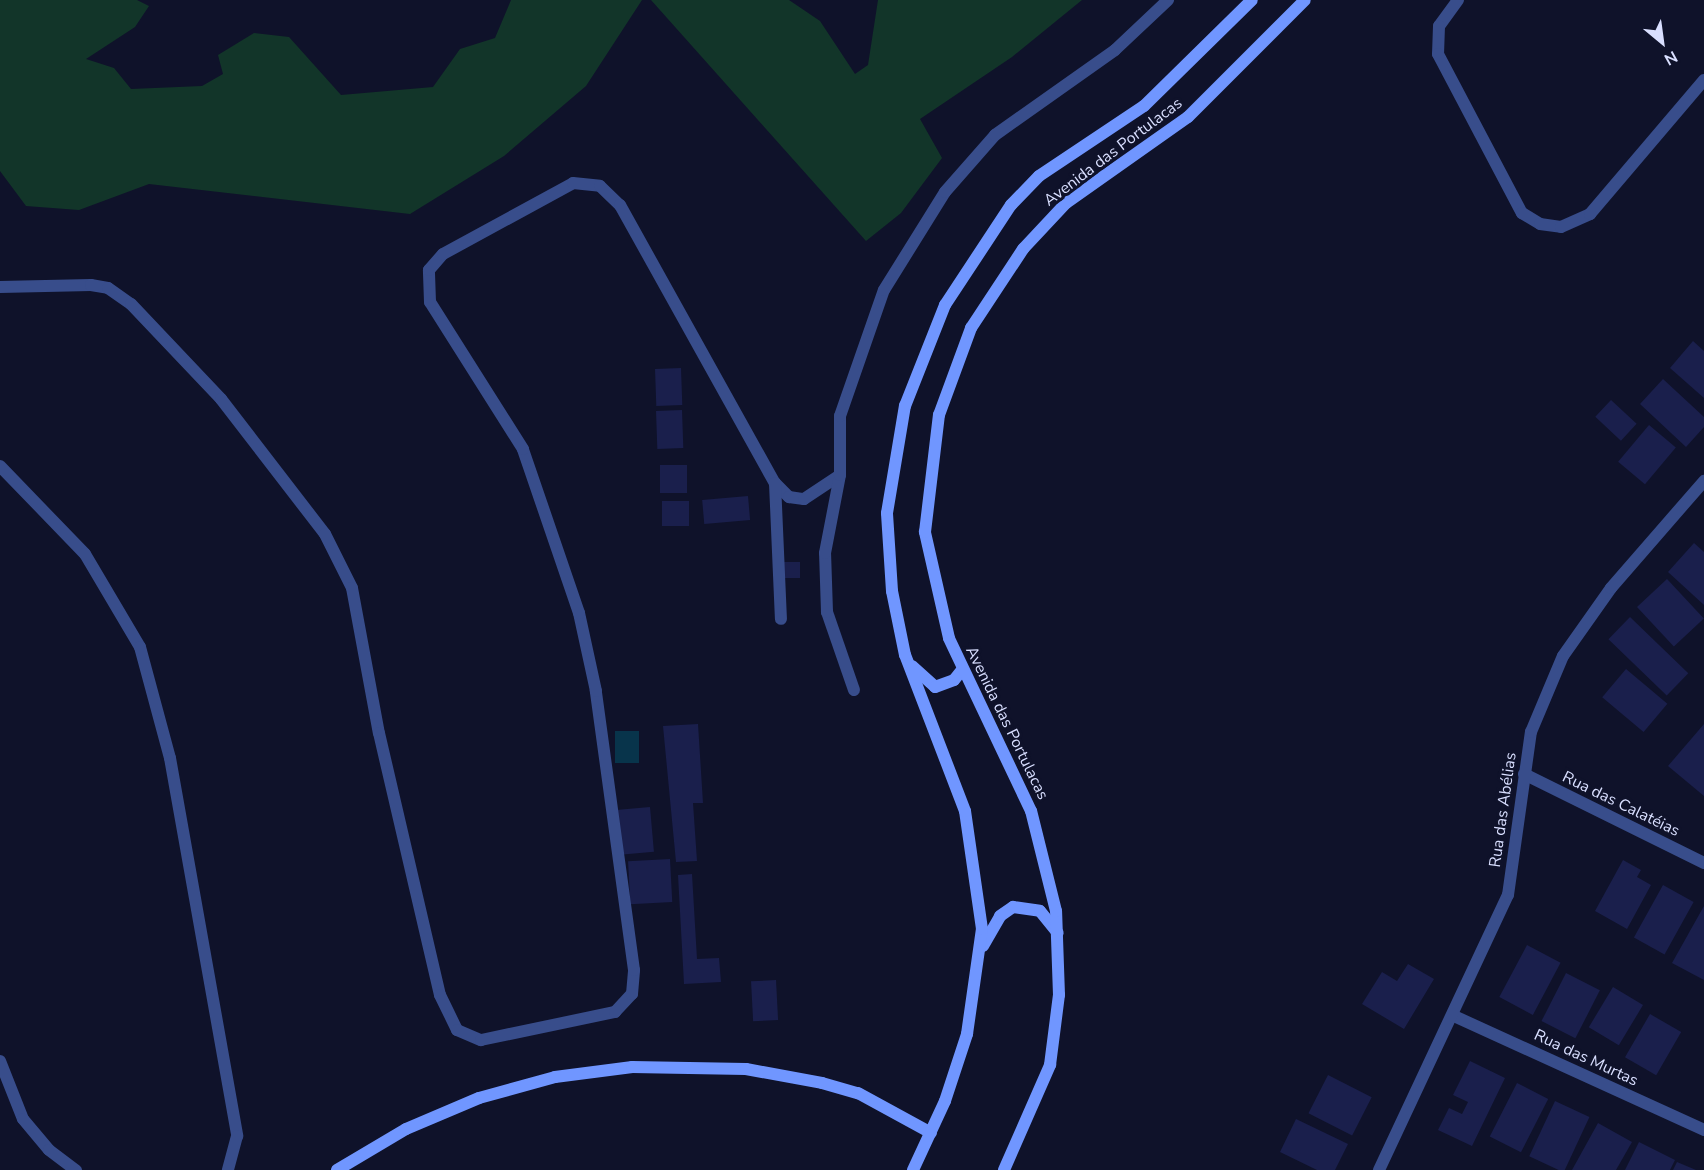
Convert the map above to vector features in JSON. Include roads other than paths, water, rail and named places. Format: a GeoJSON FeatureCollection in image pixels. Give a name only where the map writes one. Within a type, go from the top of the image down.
{"type":"FeatureCollection","features":[{"type":"Feature","properties":{"kind":"street"},"geometry":{"type":"LineString","coordinates":[[854,690],[827,612],[825,554],[840,475],[840,416],[859,351],[884,290],[923,224],[995,135],[1115,50],[1168,0]]}},
{"type":"Feature","properties":{"kind":"street","name":"Avenida das Portulacas"},"geometry":{"type":"LineString","coordinates":[[913,1170],[931,1133],[967,1034],[982,949],[981,903],[965,811],[905,656],[886,549],[891,477],[910,388],[945,305],[987,237],[1039,176],[1144,105],[1252,0]]}},
{"type":"Feature","properties":{"kind":"street","name":"Avenida das Portulacas"},"geometry":{"type":"LineString","coordinates":[[1004,1170],[1050,1065],[1059,995],[1054,886],[1031,811],[962,670],[925,532],[926,503],[939,416],[971,328],[1004,274],[1044,225],[1188,117],[1305,0]]}},
{"type":"Feature","properties":{"kind":"street"},"geometry":{"type":"LineString","coordinates":[[1458,0],[1439,26],[1438,54],[1522,213],[1540,225],[1561,227],[1590,214],[1704,80]]}},
{"type":"Feature","properties":{"kind":"street"},"geometry":{"type":"LineString","coordinates":[[0,287],[92,285],[108,288],[131,304],[221,399],[325,534],[352,588],[379,733],[440,995],[457,1030],[481,1040],[615,1011],[632,994],[634,970],[596,692],[579,614],[522,449],[430,302],[429,270],[443,254],[573,183],[600,186],[620,205],[775,483],[789,497],[804,499],[840,475]]}},
{"type":"Feature","properties":{"kind":"street"},"geometry":{"type":"LineString","coordinates":[[0,466],[85,554],[140,647],[170,758],[237,1136],[228,1170]]}},
{"type":"Feature","properties":{"kind":"street","name":"Rua das Abélias"},"geometry":{"type":"LineString","coordinates":[[1378,1170],[1454,1016],[1508,895],[1531,732],[1563,656],[1611,588],[1704,481]]}},
{"type":"Feature","properties":{"kind":"street"},"geometry":{"type":"LineString","coordinates":[[775,483],[781,619]]}},
{"type":"Feature","properties":{"kind":"street"},"geometry":{"type":"LineString","coordinates":[[905,656],[919,676],[935,687],[954,680],[962,670]]}},
{"type":"Feature","properties":{"kind":"street","name":"Rua das Calatéias"},"geometry":{"type":"LineString","coordinates":[[1524,774],[1704,863]]}},
{"type":"Feature","properties":{"kind":"street"},"geometry":{"type":"LineString","coordinates":[[982,949],[1000,916],[1013,907],[1040,911],[1058,934]]}},
{"type":"Feature","properties":{"kind":"street","name":"Rua das Murtas"},"geometry":{"type":"LineString","coordinates":[[1454,1016],[1704,1130]]}},
{"type":"Feature","properties":{"kind":"street"},"geometry":{"type":"LineString","coordinates":[[0,1061],[23,1119],[76,1170]]}},
{"type":"Feature","properties":{"kind":"street"},"geometry":{"type":"LineString","coordinates":[[337,1170],[406,1129],[479,1098],[555,1077],[632,1067],[718,1067],[812,1081],[858,1093],[931,1133]]}},
{"type":"Feature","properties":{"kind":"water"},"geometry":{"type":"Polygon","coordinates":[[[615,731],[639,731],[639,763],[615,763],[615,731]]]}}]}
